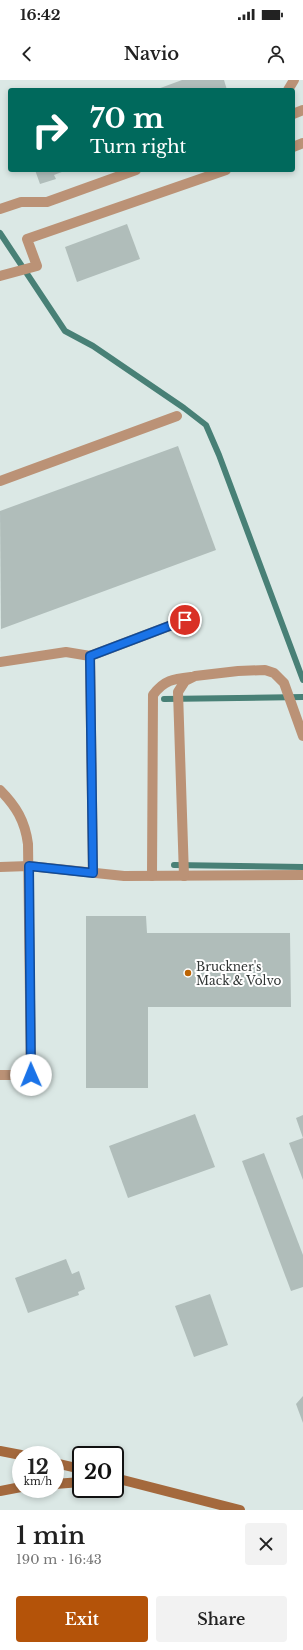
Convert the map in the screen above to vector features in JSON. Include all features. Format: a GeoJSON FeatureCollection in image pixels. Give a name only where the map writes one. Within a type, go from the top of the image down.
{"type":"FeatureCollection","features":[{"type":"Feature","properties":{"kind":"main road"},"geometry":{"type":"LineString","coordinates":[[0,1451],[12,1453]]}},
{"type":"Feature","properties":{"kind":"main road"},"geometry":{"type":"LineString","coordinates":[[124,1481],[240,1510]]}},
{"type":"Feature","properties":{"kind":"main road"},"geometry":{"type":"LineString","coordinates":[[0,1491],[12,1489]]}},
{"type":"Feature","properties":{"kind":"lane"},"geometry":{"type":"LineString","coordinates":[[0,209],[21,202],[48,202],[130,172]]}},
{"type":"Feature","properties":{"kind":"lane"},"geometry":{"type":"LineString","coordinates":[[0,276],[37,266],[27,239],[220,172]]}},
{"type":"Feature","properties":{"kind":"lane"},"geometry":{"type":"LineString","coordinates":[[0,480],[177,416]]}},
{"type":"Feature","properties":{"kind":"lane"},"geometry":{"type":"LineString","coordinates":[[0,662],[66,652],[90,656],[185,620]]}},
{"type":"Feature","properties":{"kind":"lane"},"geometry":{"type":"LineString","coordinates":[[90,656],[93,873]]}},
{"type":"Feature","properties":{"kind":"lane"},"geometry":{"type":"LineString","coordinates":[[152,876],[153,695],[160,685],[174,679],[251,670],[265,670],[274,673],[284,683],[303,736]]}},
{"type":"Feature","properties":{"kind":"lane"},"geometry":{"type":"LineString","coordinates":[[184,876],[178,692],[186,681],[195,676]]}},
{"type":"Feature","properties":{"kind":"lane"},"geometry":{"type":"LineString","coordinates":[[0,790],[12,802],[26,828],[29,866],[31,1075],[0,1075]]}},
{"type":"Feature","properties":{"kind":"lane"},"geometry":{"type":"LineString","coordinates":[[0,867],[29,866],[93,873],[152,876],[303,875]]}},
{"type":"Feature","properties":{"kind":"building"},"geometry":{"type":"Polygon","coordinates":[[[182,80],[224,80],[226,88],[160,88],[182,80]]]}},
{"type":"Feature","properties":{"kind":"building"},"geometry":{"type":"Polygon","coordinates":[[[36,172],[62,172],[54,175],[56,179],[40,184],[36,172]]]}},
{"type":"Feature","properties":{"kind":"building"},"geometry":{"type":"Polygon","coordinates":[[[127,224],[140,259],[77,282],[65,247],[127,224]]]}},
{"type":"Feature","properties":{"kind":"building"},"geometry":{"type":"Polygon","coordinates":[[[178,446],[216,550],[1,629],[0,511],[178,446]]]}},
{"type":"Feature","properties":{"kind":"building","name":"Bruckner's Mack & Volvo"},"geometry":{"type":"Polygon","coordinates":[[[86,916],[146,916],[147,933],[290,933],[291,1007],[148,1007],[148,1088],[86,1088],[86,916]]]}},
{"type":"Feature","properties":{"kind":"building"},"geometry":{"type":"Polygon","coordinates":[[[195,1114],[215,1167],[128,1198],[109,1146],[195,1114]]]}},
{"type":"Feature","properties":{"kind":"building"},"geometry":{"type":"Polygon","coordinates":[[[303,1115],[303,1138],[296,1118],[303,1115]]]}},
{"type":"Feature","properties":{"kind":"building"},"geometry":{"type":"Polygon","coordinates":[[[303,1138],[303,1180],[289,1143],[303,1138]]]}},
{"type":"Feature","properties":{"kind":"building"},"geometry":{"type":"Polygon","coordinates":[[[264,1153],[303,1255],[303,1287],[291,1291],[242,1161],[264,1153]]]}},
{"type":"Feature","properties":{"kind":"building"},"geometry":{"type":"Polygon","coordinates":[[[66,1259],[72,1274],[79,1271],[85,1289],[78,1292],[79,1295],[28,1313],[15,1278],[66,1259]]]}},
{"type":"Feature","properties":{"kind":"building"},"geometry":{"type":"Polygon","coordinates":[[[210,1294],[228,1345],[194,1357],[175,1306],[210,1294]]]}},
{"type":"Feature","properties":{"kind":"building"},"geometry":{"type":"Polygon","coordinates":[[[303,1396],[303,1423],[296,1404],[303,1396]]]}},
{"type":"Feature","properties":{"kind":"waterway"},"geometry":{"type":"LineString","coordinates":[[0,233],[65,331],[93,346],[184,408],[206,425],[219,455],[303,680]]}},
{"type":"Feature","properties":{"kind":"waterway"},"geometry":{"type":"LineString","coordinates":[[164,699],[303,697]]}},
{"type":"Feature","properties":{"kind":"waterway"},"geometry":{"type":"LineString","coordinates":[[174,865],[303,867]]}},
{"type":"Feature","properties":{"kind":"place","name":"Bruckner's Mack & Volvo"},"geometry":{"type":"Point","coordinates":[188,973]}},
{"type":"Feature","properties":{"kind":"route"},"geometry":{"type":"LineString","coordinates":[[31,1075],[29,866],[93,873],[90,656],[185,620]]}}]}
